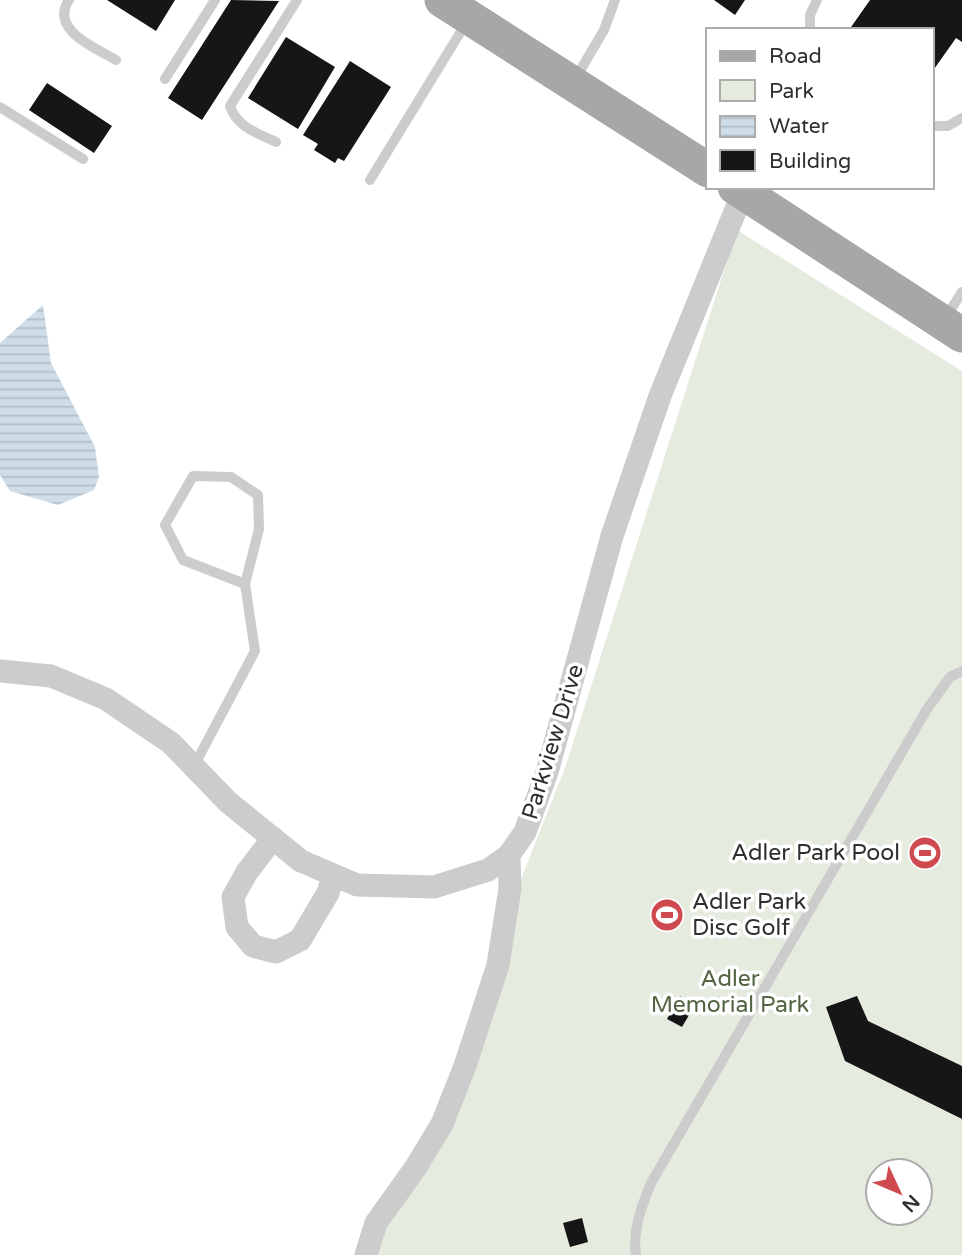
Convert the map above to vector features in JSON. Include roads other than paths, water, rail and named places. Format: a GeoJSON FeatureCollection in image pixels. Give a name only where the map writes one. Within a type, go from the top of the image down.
{"type":"FeatureCollection","features":[{"type":"Feature","properties":{"kind":"main road"},"geometry":{"type":"LineString","coordinates":[[456,9],[706,169]]}},
{"type":"Feature","properties":{"kind":"main road"},"geometry":{"type":"LineString","coordinates":[[739,190],[952,328]]}},
{"type":"Feature","properties":{"kind":"street","name":"Parkview Drive"},"geometry":{"type":"LineString","coordinates":[[0,671],[51,676],[106,699],[171,743],[228,802],[301,861],[332,875],[357,885],[434,887],[488,870],[509,855],[525,832],[547,772],[612,536],[660,396],[739,190]]}},
{"type":"Feature","properties":{"kind":"street"},"geometry":{"type":"LineString","coordinates":[[273,838],[247,872],[233,897],[237,927],[253,946],[276,952],[300,940],[328,892],[332,875]]}},
{"type":"Feature","properties":{"kind":"street"},"geometry":{"type":"LineString","coordinates":[[366,1255],[376,1223],[416,1167],[442,1124],[465,1066],[498,965],[510,888],[509,855]]}},
{"type":"Feature","properties":{"kind":"lane"},"geometry":{"type":"LineString","coordinates":[[69,0],[64,8],[65,24],[78,37],[116,60]]}},
{"type":"Feature","properties":{"kind":"lane"},"geometry":{"type":"LineString","coordinates":[[165,79],[215,0]]}},
{"type":"Feature","properties":{"kind":"lane"},"geometry":{"type":"LineString","coordinates":[[276,142],[242,124],[233,116],[230,106],[297,0]]}},
{"type":"Feature","properties":{"kind":"lane"},"geometry":{"type":"LineString","coordinates":[[573,83],[604,30],[615,0]]}},
{"type":"Feature","properties":{"kind":"lane"},"geometry":{"type":"LineString","coordinates":[[810,28],[810,15],[817,0]]}},
{"type":"Feature","properties":{"kind":"lane"},"geometry":{"type":"LineString","coordinates":[[370,180],[456,9]]}},
{"type":"Feature","properties":{"kind":"lane"},"geometry":{"type":"LineString","coordinates":[[0,107],[83,159]]}},
{"type":"Feature","properties":{"kind":"lane"},"geometry":{"type":"LineString","coordinates":[[934,126],[948,126],[962,118]]}},
{"type":"Feature","properties":{"kind":"lane"},"geometry":{"type":"LineString","coordinates":[[952,328],[962,292]]}},
{"type":"Feature","properties":{"kind":"lane"},"geometry":{"type":"LineString","coordinates":[[194,766],[255,651],[245,584],[258,529],[258,495],[231,477],[193,476],[164,525],[183,560],[245,584]]}},
{"type":"Feature","properties":{"kind":"lane"},"geometry":{"type":"LineString","coordinates":[[636,1255],[641,1209],[651,1183],[928,707],[950,677],[962,671]]}},
{"type":"Feature","properties":{"kind":"water"},"geometry":{"type":"Polygon","coordinates":[[[43,305],[51,363],[95,447],[99,477],[94,490],[58,505],[10,491],[0,475],[0,343],[43,305]]]}},
{"type":"Feature","properties":{"kind":"place","name":"Adler Park Pool"},"geometry":{"type":"Point","coordinates":[925,853]}},
{"type":"Feature","properties":{"kind":"place","name":"Adler Park Disc Golf"},"geometry":{"type":"Point","coordinates":[667,915]}},
{"type":"Feature","properties":{"kind":"park label","name":"Adler Memorial Park"},"geometry":{"type":"Point","coordinates":[730,992]}}]}
